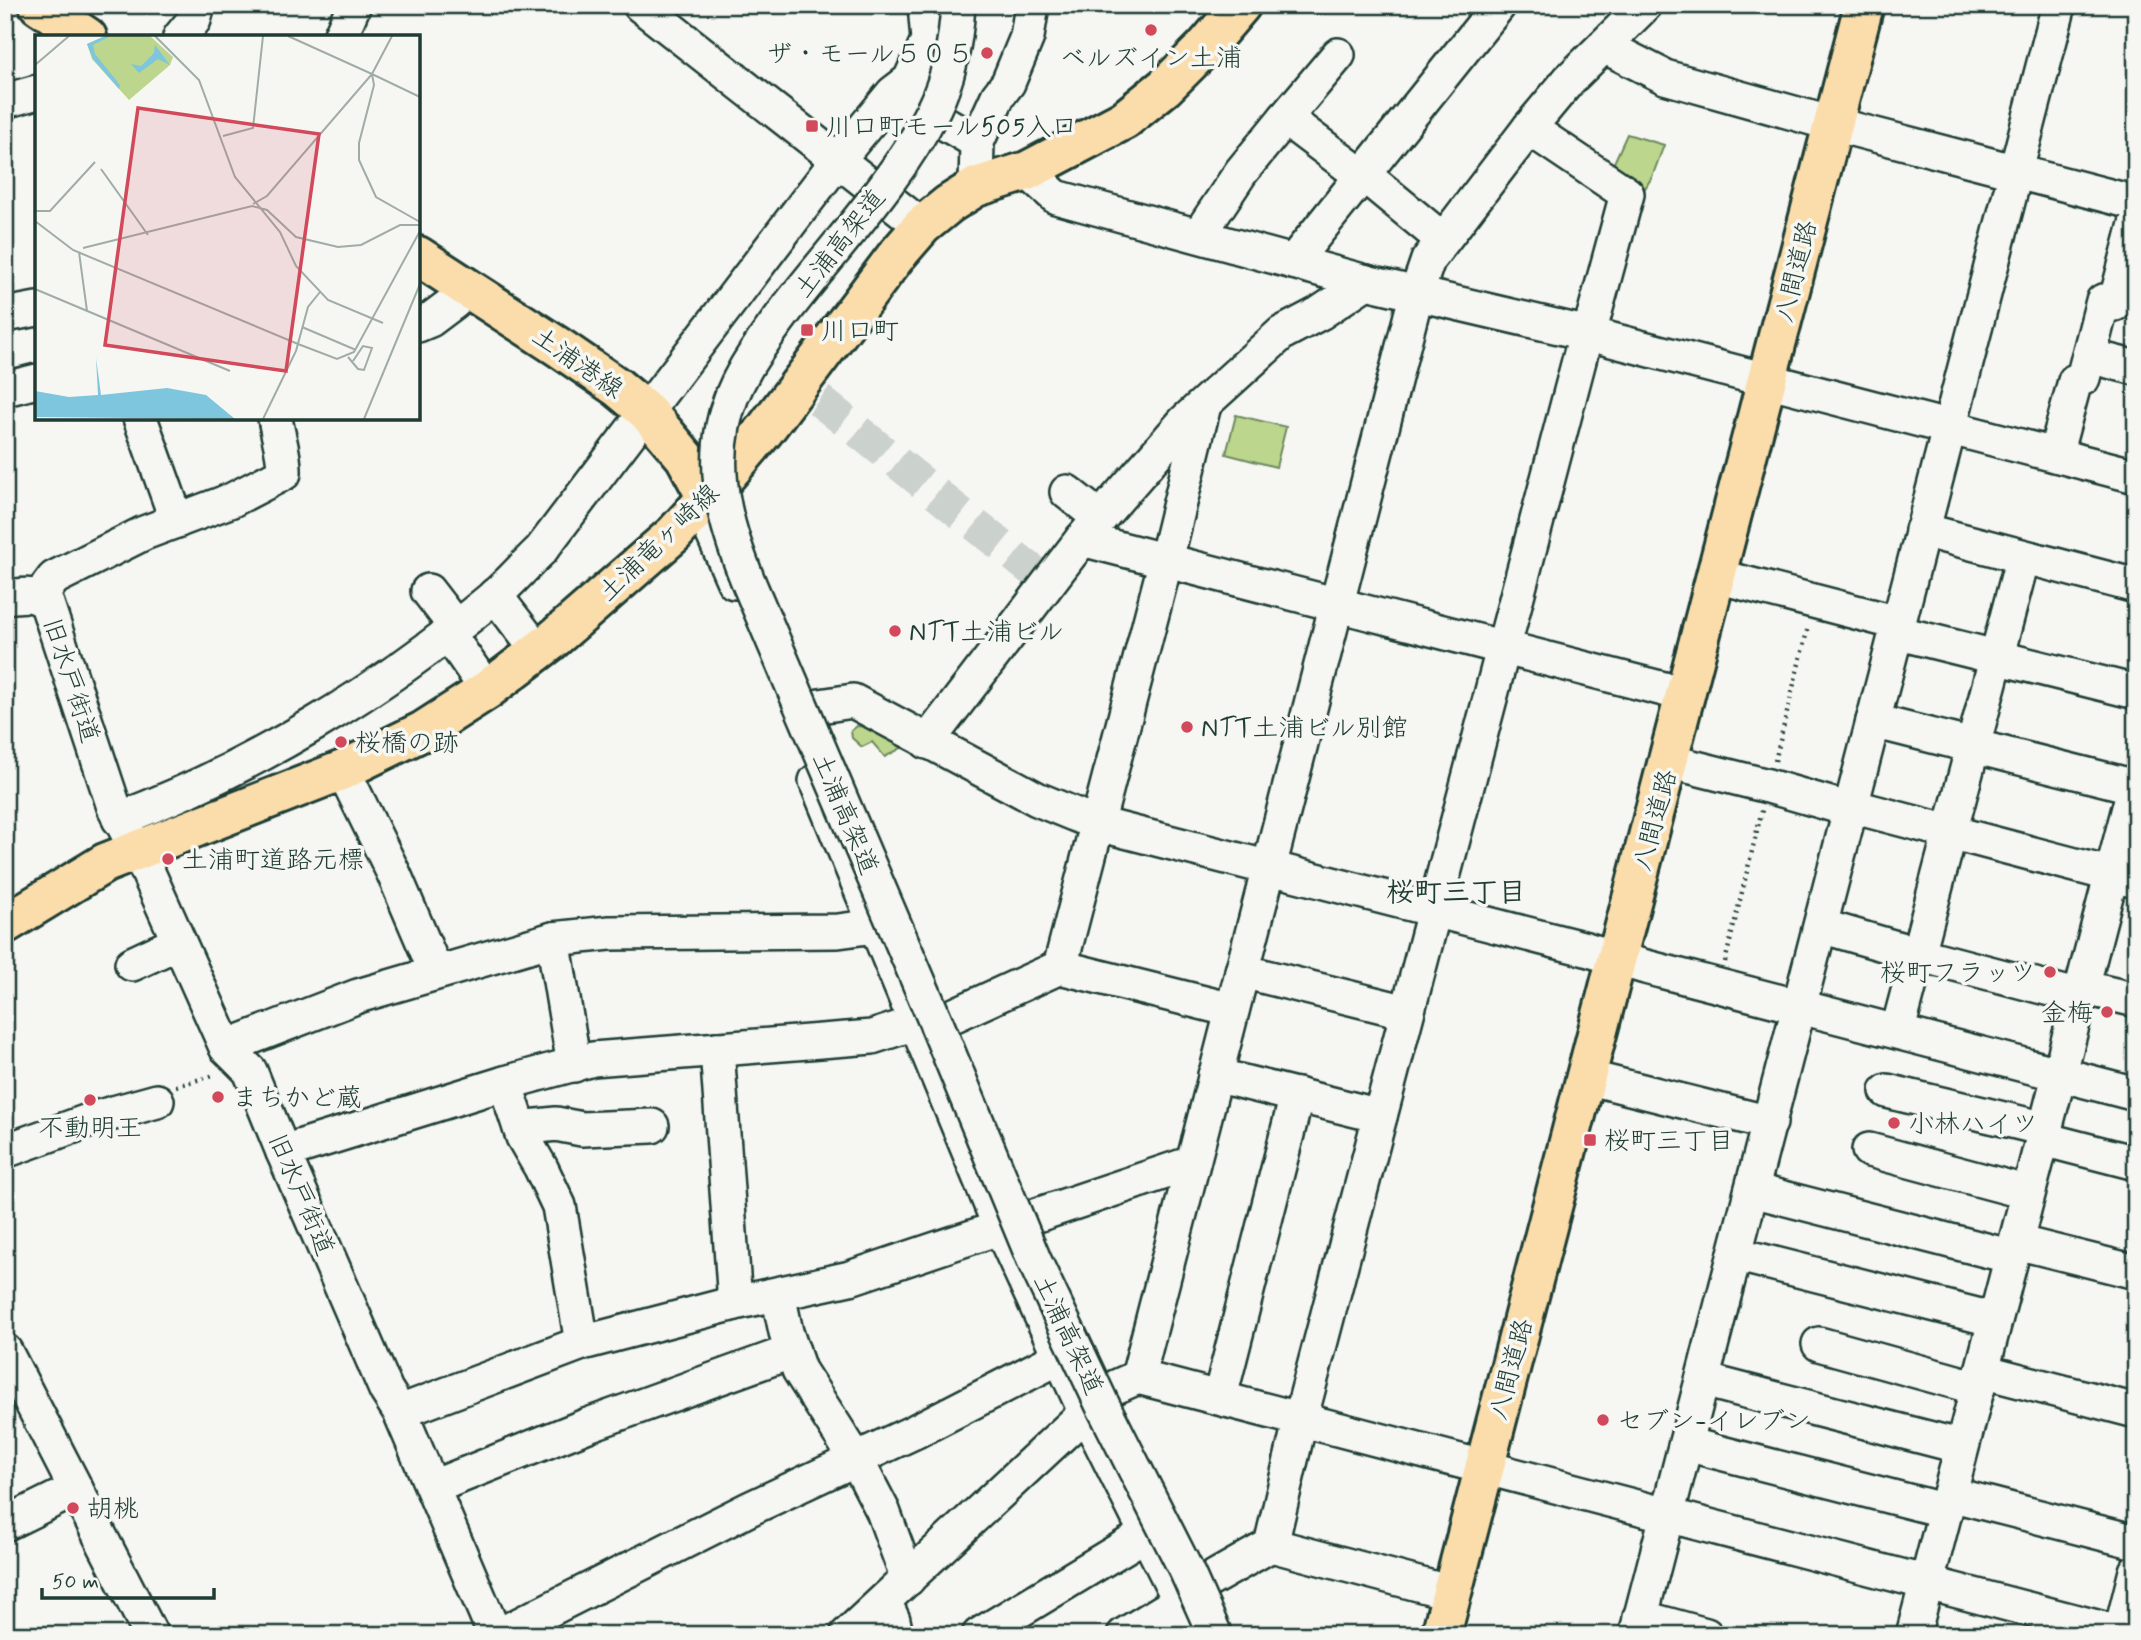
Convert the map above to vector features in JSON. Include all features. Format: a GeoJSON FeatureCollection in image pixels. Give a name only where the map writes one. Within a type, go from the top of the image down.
{"type":"FeatureCollection","features":[{"type":"Feature","properties":{"kind":"main road"},"geometry":{"type":"LineString","coordinates":[[39,5],[84,35]]}},
{"type":"Feature","properties":{"kind":"main road","name":"土浦竜ヶ崎線"},"geometry":{"type":"LineString","coordinates":[[5,924],[90,871],[128,835],[343,770],[423,731],[487,690],[538,651],[674,534],[764,431],[896,256],[922,226],[948,204],[976,187],[1027,171],[1124,120],[1181,71],[1241,5]]}},
{"type":"Feature","properties":{"kind":"main road","name":"八間道路"},"geometry":{"type":"LineString","coordinates":[[1441,1635],[1864,5]]}},
{"type":"Feature","properties":{"kind":"main road","name":"土浦港線"},"geometry":{"type":"LineString","coordinates":[[420,257],[571,355],[647,412],[685,457],[707,498]]}},
{"type":"Feature","properties":{"kind":"street"},"geometry":{"type":"LineString","coordinates":[[182,35],[194,20],[198,5]]}},
{"type":"Feature","properties":{"kind":"street"},"geometry":{"type":"LineString","coordinates":[[341,35],[354,5]]}},
{"type":"Feature","properties":{"kind":"street"},"geometry":{"type":"LineString","coordinates":[[640,5],[922,226]]}},
{"type":"Feature","properties":{"kind":"street"},"geometry":{"type":"LineString","coordinates":[[128,835],[152,807],[269,750],[399,669],[495,596],[541,550],[837,161],[893,93],[910,80],[928,40],[925,5]]}},
{"type":"Feature","properties":{"kind":"street","name":"土浦高架道"},"geometry":{"type":"LineString","coordinates":[[958,5],[946,76],[935,107],[920,133],[864,214],[744,369],[723,425],[719,455],[723,508],[733,546],[745,576],[935,1020],[1034,1260],[1102,1404],[1186,1570],[1215,1635]]}},
{"type":"Feature","properties":{"kind":"street"},"geometry":{"type":"LineString","coordinates":[[976,187],[977,142],[998,96],[1008,83],[1027,37],[1032,5]]}},
{"type":"Feature","properties":{"kind":"street"},"geometry":{"type":"LineString","coordinates":[[1293,262],[1499,5]]}},
{"type":"Feature","properties":{"kind":"street"},"geometry":{"type":"LineString","coordinates":[[847,1635],[1086,1413],[1124,1383],[1192,1163],[1335,604],[1417,292],[1428,260],[1569,80],[1646,5]]}},
{"type":"Feature","properties":{"kind":"street"},"geometry":{"type":"LineString","coordinates":[[1706,1635],[1638,1626],[2059,5]]}},
{"type":"Feature","properties":{"kind":"street"},"geometry":{"type":"LineString","coordinates":[[1604,46],[1665,77],[2136,203]]}},
{"type":"Feature","properties":{"kind":"street"},"geometry":{"type":"LineString","coordinates":[[1199,235],[1241,172],[1338,55]]}},
{"type":"Feature","properties":{"kind":"street"},"geometry":{"type":"LineString","coordinates":[[893,93],[977,142]]}},
{"type":"Feature","properties":{"kind":"street"},"geometry":{"type":"LineString","coordinates":[[5,101],[35,94]]}},
{"type":"Feature","properties":{"kind":"street"},"geometry":{"type":"LineString","coordinates":[[1285,118],[1443,240]]}},
{"type":"Feature","properties":{"kind":"street"},"geometry":{"type":"LineString","coordinates":[[1271,1545],[1300,1418],[1502,647],[1627,194],[1529,128]]}},
{"type":"Feature","properties":{"kind":"street"},"geometry":{"type":"LineString","coordinates":[[1027,171],[1056,197],[1366,282],[1587,334],[2136,476]]}},
{"type":"Feature","properties":{"kind":"street"},"geometry":{"type":"LineString","coordinates":[[2055,455],[2075,381],[2083,378],[2103,301],[2115,304],[2131,263],[2136,224]]}},
{"type":"Feature","properties":{"kind":"street"},"geometry":{"type":"LineString","coordinates":[[927,742],[1091,528],[1184,422],[1282,333],[1320,313],[1366,282]]}},
{"type":"Feature","properties":{"kind":"street"},"geometry":{"type":"LineString","coordinates":[[420,324],[454,302]]}},
{"type":"Feature","properties":{"kind":"street"},"geometry":{"type":"LineString","coordinates":[[5,316],[35,309]]}},
{"type":"Feature","properties":{"kind":"street"},"geometry":{"type":"LineString","coordinates":[[2089,356],[2136,368]]}},
{"type":"Feature","properties":{"kind":"street"},"geometry":{"type":"LineString","coordinates":[[5,389],[35,382]]}},
{"type":"Feature","properties":{"kind":"street"},"geometry":{"type":"LineString","coordinates":[[1060,967],[1204,405]]}},
{"type":"Feature","properties":{"kind":"street"},"geometry":{"type":"LineString","coordinates":[[141,420],[177,521]]}},
{"type":"Feature","properties":{"kind":"street"},"geometry":{"type":"LineString","coordinates":[[39,598],[54,578],[144,533],[232,500],[284,473],[285,459],[265,420]]}},
{"type":"Feature","properties":{"kind":"street"},"geometry":{"type":"LineString","coordinates":[[1067,492],[1091,528],[1166,560],[1686,695]]}},
{"type":"Feature","properties":{"kind":"street"},"geometry":{"type":"LineString","coordinates":[[707,498],[728,520],[813,707],[1033,1218],[1124,1383],[1228,1635]]}},
{"type":"Feature","properties":{"kind":"street"},"geometry":{"type":"LineString","coordinates":[[707,498],[713,534],[1000,1227],[1086,1413],[1197,1635]]}},
{"type":"Feature","properties":{"kind":"street"},"geometry":{"type":"LineString","coordinates":[[1922,530],[2136,586]]}},
{"type":"Feature","properties":{"kind":"street"},"geometry":{"type":"LineString","coordinates":[[1900,1022],[2022,556]]}},
{"type":"Feature","properties":{"kind":"street"},"geometry":{"type":"LineString","coordinates":[[1736,580],[1994,657],[2136,692]]}},
{"type":"Feature","properties":{"kind":"street"},"geometry":{"type":"LineString","coordinates":[[428,591],[487,690]]}},
{"type":"Feature","properties":{"kind":"street","name":"旧水戸街道"},"geometry":{"type":"LineString","coordinates":[[5,597],[28,595],[47,604],[128,835],[179,942],[225,1060],[250,1071],[386,1390],[400,1412],[497,1635]]}},
{"type":"Feature","properties":{"kind":"street"},"geometry":{"type":"LineString","coordinates":[[495,596],[538,651]]}},
{"type":"Feature","properties":{"kind":"street"},"geometry":{"type":"LineString","coordinates":[[813,707],[853,701],[1038,799],[1098,824],[1587,949],[2136,1094]]}},
{"type":"Feature","properties":{"kind":"street"},"geometry":{"type":"LineString","coordinates":[[1873,721],[2130,783],[2124,878],[2059,1074],[2044,1134],[2008,1248],[1980,1380],[1942,1501],[1927,1582],[1913,1635]]}},
{"type":"Feature","properties":{"kind":"street"},"geometry":{"type":"LineString","coordinates":[[1688,766],[2124,878]]}},
{"type":"Feature","properties":{"kind":"street"},"geometry":{"type":"LineString","coordinates":[[343,770],[394,874],[436,972]]}},
{"type":"Feature","properties":{"kind":"street"},"geometry":{"type":"LineString","coordinates":[[225,1060],[358,996],[553,939],[610,933],[838,931],[875,926]]}},
{"type":"Feature","properties":{"kind":"street"},"geometry":{"type":"LineString","coordinates":[[1821,926],[1917,954],[2082,992],[2136,1000]]}},
{"type":"Feature","properties":{"kind":"street"},"geometry":{"type":"LineString","coordinates":[[553,939],[574,1065]]}},
{"type":"Feature","properties":{"kind":"street"},"geometry":{"type":"LineString","coordinates":[[132,964],[179,942]]}},
{"type":"Feature","properties":{"kind":"street"},"geometry":{"type":"LineString","coordinates":[[283,1152],[505,1083],[593,1059],[872,1037],[915,1023],[948,1018],[1060,967],[1232,1010]]}},
{"type":"Feature","properties":{"kind":"street"},"geometry":{"type":"LineString","coordinates":[[1242,971],[1407,1012]]}},
{"type":"Feature","properties":{"kind":"street"},"geometry":{"type":"LineString","coordinates":[[717,1049],[735,1303]]}},
{"type":"Feature","properties":{"kind":"street"},"geometry":{"type":"LineString","coordinates":[[1215,1075],[1380,1116]]}},
{"type":"Feature","properties":{"kind":"street"},"geometry":{"type":"LineString","coordinates":[[1606,1082],[1770,1123]]}},
{"type":"Feature","properties":{"kind":"street"},"geometry":{"type":"LineString","coordinates":[[505,1083],[520,1128],[559,1206],[582,1343]]}},
{"type":"Feature","properties":{"kind":"street"},"geometry":{"type":"LineString","coordinates":[[1886,1091],[2044,1134],[2136,1163]]}},
{"type":"Feature","properties":{"kind":"street"},"geometry":{"type":"LineString","coordinates":[[5,1151],[161,1095]]}},
{"type":"Feature","properties":{"kind":"street"},"geometry":{"type":"LineString","coordinates":[[1222,1389],[1297,1096]]}},
{"type":"Feature","properties":{"kind":"street"},"geometry":{"type":"LineString","coordinates":[[520,1128],[556,1124],[582,1129],[652,1126]]}},
{"type":"Feature","properties":{"kind":"street"},"geometry":{"type":"LineString","coordinates":[[1869,1150],[2018,1190]]}},
{"type":"Feature","properties":{"kind":"street"},"geometry":{"type":"LineString","coordinates":[[400,1412],[582,1343],[735,1303],[850,1278],[1192,1163]]}},
{"type":"Feature","properties":{"kind":"street"},"geometry":{"type":"LineString","coordinates":[[1752,1190],[2008,1248],[2136,1272]]}},
{"type":"Feature","properties":{"kind":"street"},"geometry":{"type":"LineString","coordinates":[[1735,1254],[1984,1317]]}},
{"type":"Feature","properties":{"kind":"street"},"geometry":{"type":"LineString","coordinates":[[778,1294],[799,1370],[856,1459],[883,1511],[908,1578]]}},
{"type":"Feature","properties":{"kind":"street"},"geometry":{"type":"LineString","coordinates":[[1819,1343],[1980,1380],[2136,1411]]}},
{"type":"Feature","properties":{"kind":"street"},"geometry":{"type":"LineString","coordinates":[[443,1483],[588,1425],[793,1351]]}},
{"type":"Feature","properties":{"kind":"street"},"geometry":{"type":"LineString","coordinates":[[497,1635],[749,1509],[916,1431],[1060,1357]]}},
{"type":"Feature","properties":{"kind":"street"},"geometry":{"type":"LineString","coordinates":[[8,1365],[151,1635]]}},
{"type":"Feature","properties":{"kind":"street"},"geometry":{"type":"LineString","coordinates":[[1703,1380],[1951,1444]]}},
{"type":"Feature","properties":{"kind":"street"},"geometry":{"type":"LineString","coordinates":[[1124,1383],[1300,1418],[2122,1634],[2136,1571]]}},
{"type":"Feature","properties":{"kind":"street"},"geometry":{"type":"LineString","coordinates":[[1686,1444],[2136,1542]]}},
{"type":"Feature","properties":{"kind":"street"},"geometry":{"type":"LineString","coordinates":[[5,1524],[76,1489]]}},
{"type":"Feature","properties":{"kind":"street"},"geometry":{"type":"LineString","coordinates":[[979,1635],[1136,1540]]}},
{"type":"Feature","properties":{"kind":"street"},"geometry":{"type":"LineString","coordinates":[[1206,1583],[1271,1545],[1452,1593]]}},
{"type":"Feature","properties":{"kind":"street"},"geometry":{"type":"LineString","coordinates":[[884,1601],[893,1620],[896,1635]]}},
{"type":"Feature","properties":{"kind":"street"},"geometry":{"type":"LineString","coordinates":[[1124,1635],[1170,1607]]}},
{"type":"Feature","properties":{"kind":"path"},"geometry":{"type":"LineString","coordinates":[[161,1095],[225,1060]]}},
{"type":"Feature","properties":{"kind":"green space"},"geometry":{"type":"Polygon","coordinates":[[[1627,134],[1664,145],[1652,177],[1639,198],[1608,176],[1627,134]]]}},
{"type":"Feature","properties":{"kind":"green space"},"geometry":{"type":"Polygon","coordinates":[[[1236,415],[1286,427],[1276,467],[1226,454],[1236,415]]]}},
{"type":"Feature","properties":{"kind":"green space"},"geometry":{"type":"Polygon","coordinates":[[[857,726],[870,728],[905,746],[885,757],[872,742],[862,747],[852,738],[851,731],[857,726]]]}},
{"type":"Feature","properties":{"kind":"tunnel"},"geometry":{"type":"LineString","coordinates":[[819,400],[1048,583]]}},
{"type":"Feature","properties":{"kind":"place","name":"ベルズイン土浦"},"geometry":{"type":"Point","coordinates":[1151,30]}},
{"type":"Feature","properties":{"kind":"place","name":"ザ・モール５０５"},"geometry":{"type":"Point","coordinates":[987,53]}},
{"type":"Feature","properties":{"kind":"place","name":"川口町モール505入口"},"geometry":{"type":"Point","coordinates":[812,126]}},
{"type":"Feature","properties":{"kind":"place","name":"川口町"},"geometry":{"type":"Point","coordinates":[807,330]}},
{"type":"Feature","properties":{"kind":"place","name":"NTT土浦ビル"},"geometry":{"type":"Point","coordinates":[895,631]}},
{"type":"Feature","properties":{"kind":"place","name":"NTT土浦ビル別館"},"geometry":{"type":"Point","coordinates":[1187,727]}},
{"type":"Feature","properties":{"kind":"place","name":"桜橋の跡"},"geometry":{"type":"Point","coordinates":[341,742]}},
{"type":"Feature","properties":{"kind":"place","name":"土浦町道路元標"},"geometry":{"type":"Point","coordinates":[168,859]}},
{"type":"Feature","properties":{"kind":"place","name":"桜町フラッツ"},"geometry":{"type":"Point","coordinates":[2050,972]}},
{"type":"Feature","properties":{"kind":"place","name":"金梅"},"geometry":{"type":"Point","coordinates":[2107,1012]}},
{"type":"Feature","properties":{"kind":"place","name":"まちかど蔵"},"geometry":{"type":"Point","coordinates":[218,1097]}},
{"type":"Feature","properties":{"kind":"place","name":"不動明王"},"geometry":{"type":"Point","coordinates":[90,1100]}},
{"type":"Feature","properties":{"kind":"place","name":"小林ハイツ"},"geometry":{"type":"Point","coordinates":[1894,1123]}},
{"type":"Feature","properties":{"kind":"place","name":"桜町三丁目"},"geometry":{"type":"Point","coordinates":[1590,1140]}},
{"type":"Feature","properties":{"kind":"place","name":"セブン-イレブン"},"geometry":{"type":"Point","coordinates":[1603,1420]}},
{"type":"Feature","properties":{"kind":"place","name":"胡桃"},"geometry":{"type":"Point","coordinates":[73,1508]}},
{"type":"Feature","properties":{"kind":"district","name":"桜町三丁目"},"geometry":{"type":"Point","coordinates":[1456,891]}}]}
